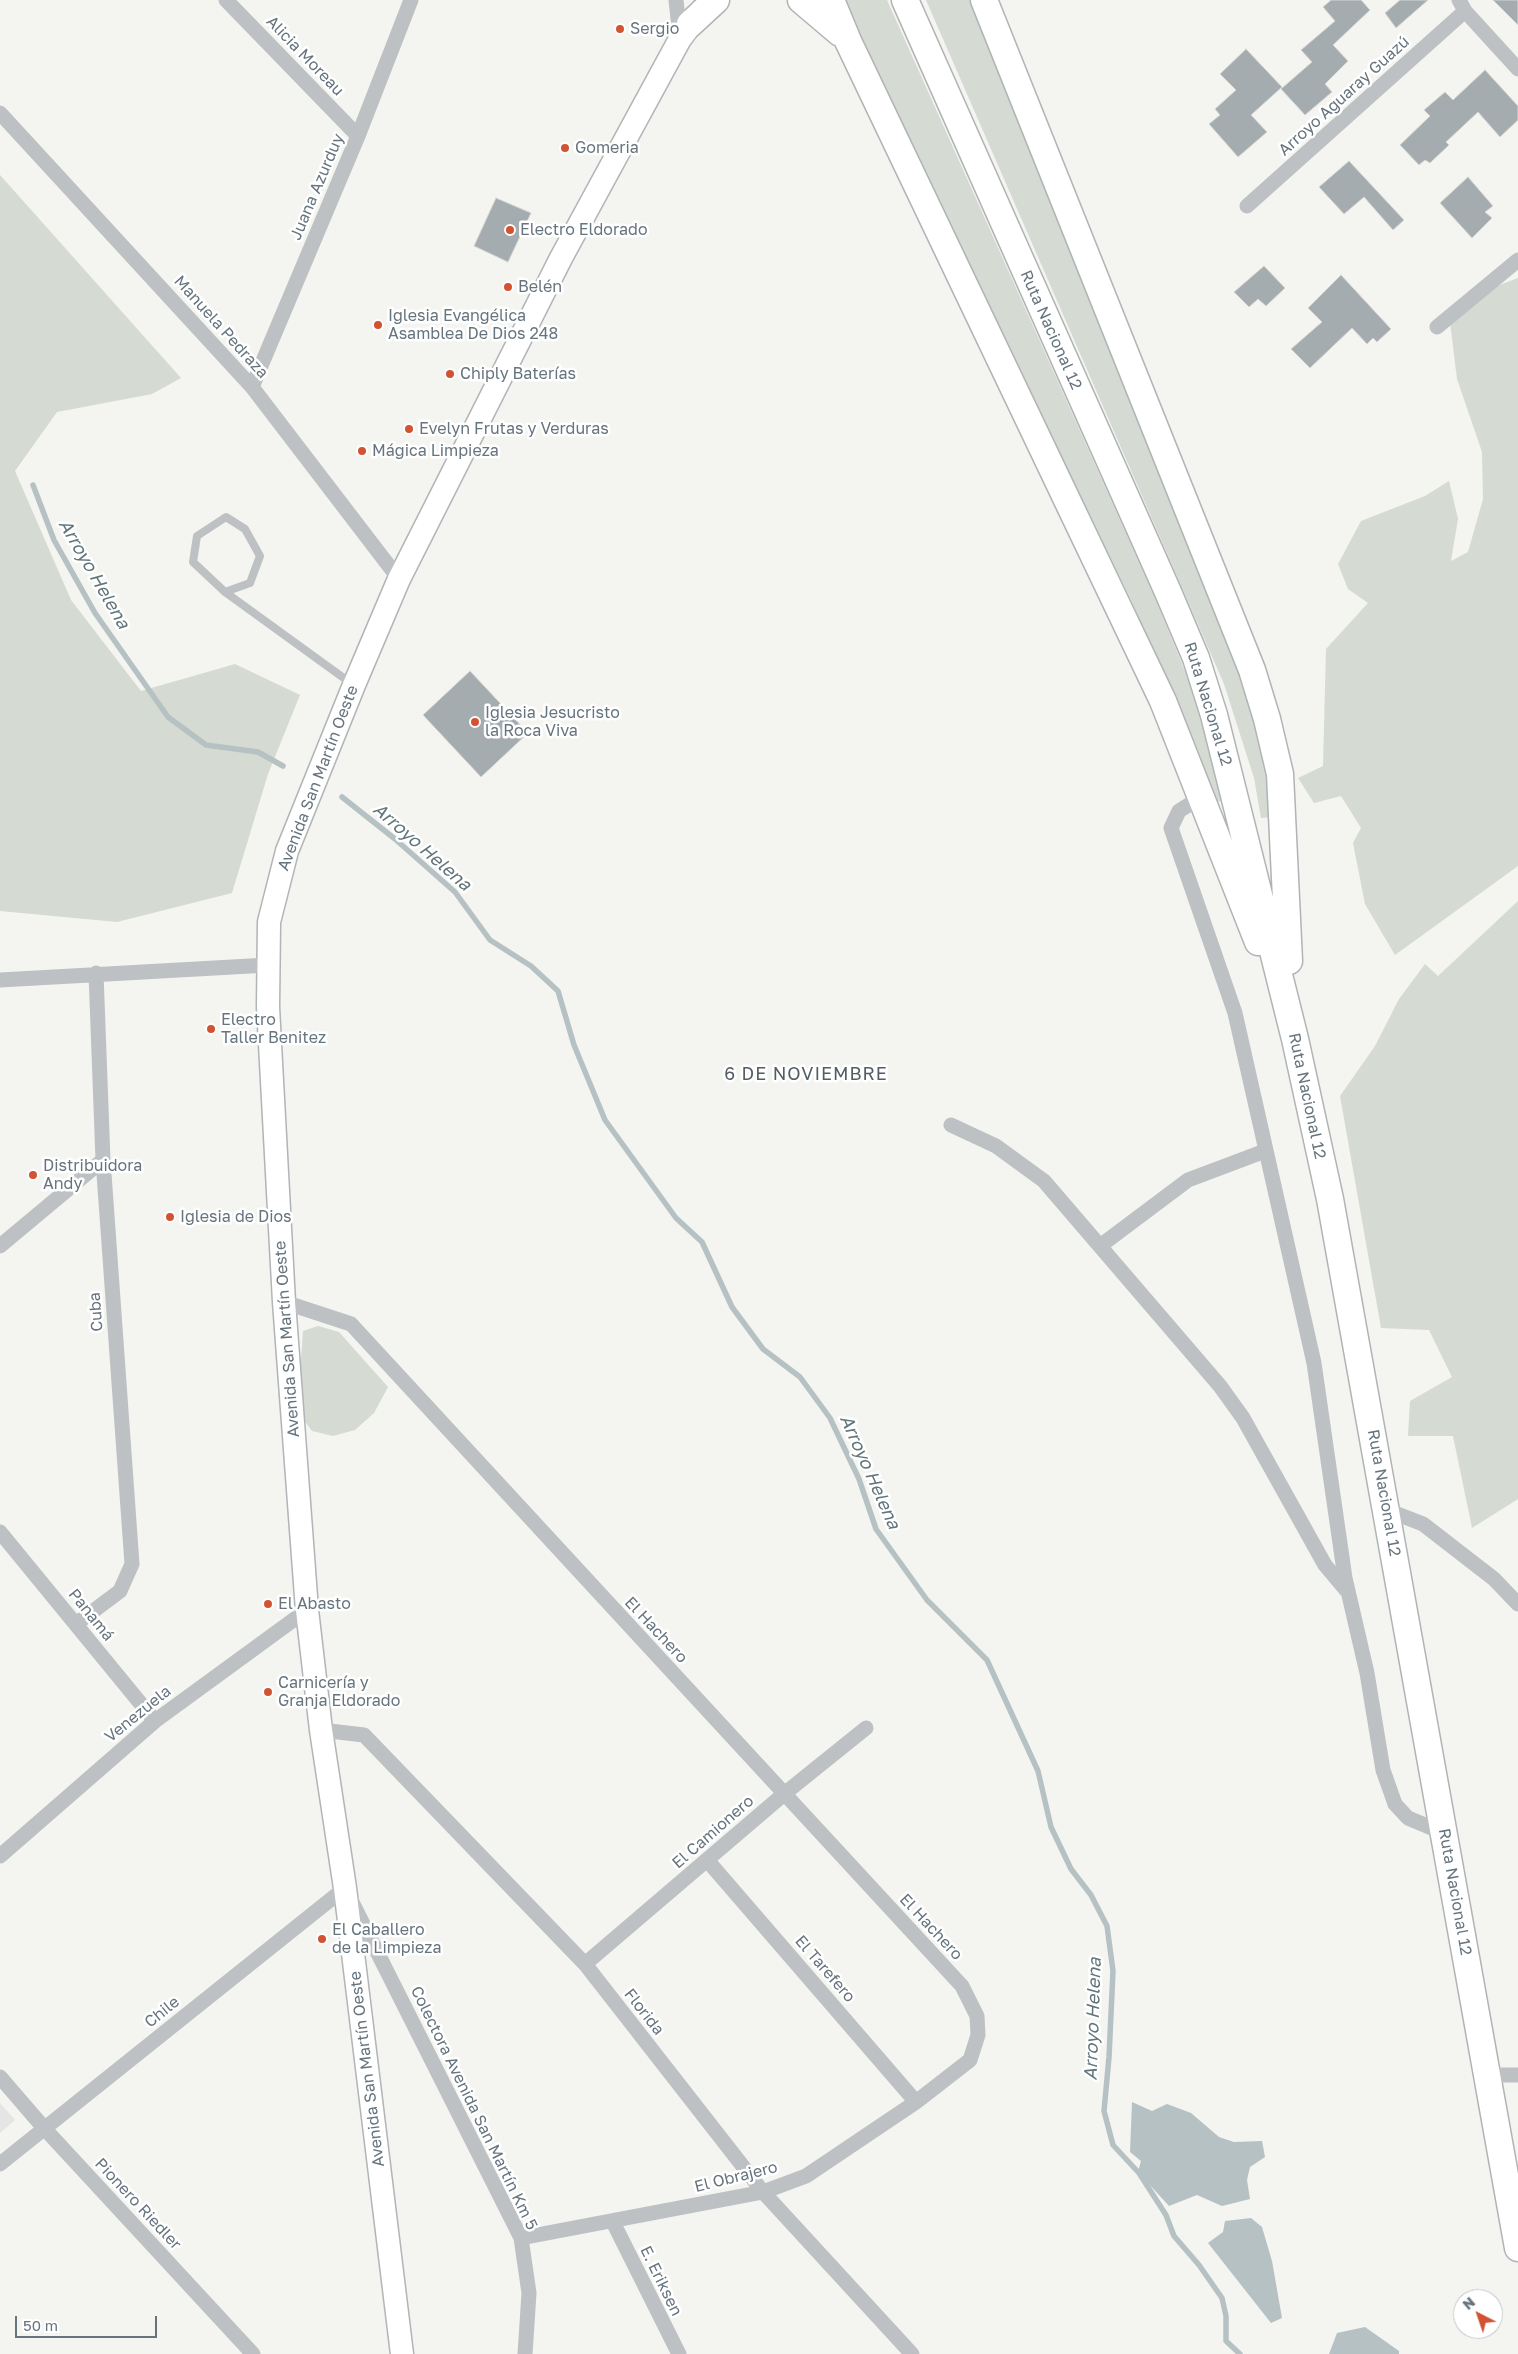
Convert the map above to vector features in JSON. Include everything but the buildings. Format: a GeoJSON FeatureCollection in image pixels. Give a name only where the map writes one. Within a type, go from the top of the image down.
{"type":"FeatureCollection","features":[{"type":"Feature","properties":{"kind":"highway"},"geometry":{"type":"LineString","coordinates":[[689,21],[716,0]]}},
{"type":"Feature","properties":{"kind":"highway"},"geometry":{"type":"LineString","coordinates":[[801,0],[814,9],[848,41]]}},
{"type":"Feature","properties":{"kind":"highway"},"geometry":{"type":"LineString","coordinates":[[831,0],[848,41],[1163,701],[1295,1038]]}},
{"type":"Feature","properties":{"kind":"highway","name":"Ruta Nacional 12"},"geometry":{"type":"LineString","coordinates":[[904,0],[1168,592],[1196,658],[1214,715],[1295,1038],[1330,1199],[1518,2248]]}},
{"type":"Feature","properties":{"kind":"highway"},"geometry":{"type":"LineString","coordinates":[[984,0],[1252,670],[1267,718],[1280,774],[1285,910],[1295,1038]]}},
{"type":"Feature","properties":{"kind":"main road","name":"Avenida San Martín Oeste"},"geometry":{"type":"LineString","coordinates":[[402,2354],[345,1888],[321,1730],[307,1610],[284,1302],[268,965],[269,922],[287,851],[399,579],[561,258],[689,21],[711,0]]}},
{"type":"Feature","properties":{"kind":"street","name":"Alicia Moreau"},"geometry":{"type":"LineString","coordinates":[[226,0],[358,136]]}},
{"type":"Feature","properties":{"kind":"street","name":"Juana Azurduy"},"geometry":{"type":"LineString","coordinates":[[252,387],[358,136],[411,0]]}},
{"type":"Feature","properties":{"kind":"street"},"geometry":{"type":"LineString","coordinates":[[676,0],[689,21]]}},
{"type":"Feature","properties":{"kind":"street"},"geometry":{"type":"LineString","coordinates":[[1462,6],[1518,70]]}},
{"type":"Feature","properties":{"kind":"street","name":"Arroyo Aguaray Guazú"},"geometry":{"type":"LineString","coordinates":[[1248,206],[1462,6]]}},
{"type":"Feature","properties":{"kind":"street","name":"Manuela Pedraza"},"geometry":{"type":"LineString","coordinates":[[0,113],[252,387],[399,579]]}},
{"type":"Feature","properties":{"kind":"street"},"geometry":{"type":"LineString","coordinates":[[1437,327],[1518,260]]}},
{"type":"Feature","properties":{"kind":"street"},"geometry":{"type":"LineString","coordinates":[[1201,797],[1179,811],[1171,828],[1235,1013],[1314,1363],[1348,1593],[1367,1673],[1383,1770],[1395,1804],[1408,1818],[1444,1832]]}},
{"type":"Feature","properties":{"kind":"street"},"geometry":{"type":"LineString","coordinates":[[0,980],[96,973],[268,965]]}},
{"type":"Feature","properties":{"kind":"street","name":"Cuba"},"geometry":{"type":"LineString","coordinates":[[76,1624],[120,1591],[132,1564],[103,1160],[96,973]]}},
{"type":"Feature","properties":{"kind":"street"},"geometry":{"type":"LineString","coordinates":[[951,1125],[996,1146],[1044,1181],[1220,1386],[1243,1418],[1326,1565],[1348,1593]]}},
{"type":"Feature","properties":{"kind":"street"},"geometry":{"type":"LineString","coordinates":[[1100,1246],[1188,1180],[1265,1151]]}},
{"type":"Feature","properties":{"kind":"street"},"geometry":{"type":"LineString","coordinates":[[0,1246],[103,1160]]}},
{"type":"Feature","properties":{"kind":"street","name":"El Hachero"},"geometry":{"type":"LineString","coordinates":[[284,1302],[351,1324],[962,1986],[977,2016]]}},
{"type":"Feature","properties":{"kind":"street"},"geometry":{"type":"LineString","coordinates":[[1387,1510],[1423,1524],[1494,1579],[1518,1604]]}},
{"type":"Feature","properties":{"kind":"street","name":"Panamá"},"geometry":{"type":"LineString","coordinates":[[2,1539],[76,1624],[155,1721]]}},
{"type":"Feature","properties":{"kind":"street","name":"Venezuela"},"geometry":{"type":"LineString","coordinates":[[0,1856],[155,1721],[307,1610]]}},
{"type":"Feature","properties":{"kind":"street","name":"El Camionero"},"geometry":{"type":"LineString","coordinates":[[585,1964],[784,1794],[866,1728]]}},
{"type":"Feature","properties":{"kind":"street","name":"Florida"},"geometry":{"type":"LineString","coordinates":[[321,1730],[364,1735],[585,1964],[763,2192],[912,2354]]}},
{"type":"Feature","properties":{"kind":"street","name":"El Tarefero"},"geometry":{"type":"LineString","coordinates":[[707,1860],[916,2102]]}},
{"type":"Feature","properties":{"kind":"street","name":"Chile"},"geometry":{"type":"LineString","coordinates":[[0,2164],[345,1888]]}},
{"type":"Feature","properties":{"kind":"street","name":"Colectora Avenida San Martín Km 5"},"geometry":{"type":"LineString","coordinates":[[345,1888],[521,2238],[529,2293],[525,2354]]}},
{"type":"Feature","properties":{"kind":"street","name":"El Obrajero"},"geometry":{"type":"LineString","coordinates":[[521,2238],[763,2192],[806,2176],[916,2102],[970,2060],[978,2035],[977,2016]]}},
{"type":"Feature","properties":{"kind":"street"},"geometry":{"type":"LineString","coordinates":[[1487,2075],[1518,2075]]}},
{"type":"Feature","properties":{"kind":"street","name":"Pionero Riedler"},"geometry":{"type":"LineString","coordinates":[[0,2077],[44,2128],[253,2354]]}},
{"type":"Feature","properties":{"kind":"street","name":"E. Eriksen"},"geometry":{"type":"LineString","coordinates":[[613,2222],[679,2354]]}},
{"type":"Feature","properties":{"kind":"lane"},"geometry":{"type":"LineString","coordinates":[[225,592],[250,584],[260,556],[245,529],[226,517],[197,536],[193,562],[225,592],[354,685]]}},
{"type":"Feature","properties":{"kind":"shaded area"},"geometry":{"type":"Polygon","coordinates":[[[841,0],[887,0],[1154,596],[1206,722],[1226,800],[1217,802],[1132,602],[841,0]]]}},
{"type":"Feature","properties":{"kind":"shaded area"},"geometry":{"type":"Polygon","coordinates":[[[926,0],[970,0],[1241,676],[1271,774],[1274,817],[1261,818],[1254,778],[1224,684],[926,0]]]}},
{"type":"Feature","properties":{"kind":"shaded area"},"geometry":{"type":"Polygon","coordinates":[[[0,175],[181,378],[152,394],[57,412],[15,471],[71,600],[141,691],[235,664],[300,695],[268,774],[232,893],[117,922],[0,911],[0,175]]]}},
{"type":"Feature","properties":{"kind":"shaded area"},"geometry":{"type":"Polygon","coordinates":[[[1518,278],[1518,866],[1395,955],[1365,904],[1353,843],[1361,828],[1341,796],[1314,803],[1298,778],[1323,766],[1326,649],[1368,603],[1348,589],[1338,564],[1361,521],[1425,496],[1449,481],[1458,519],[1451,561],[1468,552],[1483,499],[1482,452],[1457,379],[1450,322],[1476,294],[1518,278]]]}},
{"type":"Feature","properties":{"kind":"shaded area"},"geometry":{"type":"Polygon","coordinates":[[[1518,901],[1518,1499],[1472,1528],[1453,1436],[1408,1436],[1410,1401],[1452,1377],[1429,1330],[1381,1328],[1340,1096],[1375,1046],[1399,999],[1425,964],[1438,976],[1518,901]]]}},
{"type":"Feature","properties":{"kind":"shaded area"},"geometry":{"type":"Polygon","coordinates":[[[318,1326],[339,1332],[388,1387],[374,1413],[355,1430],[333,1436],[312,1431],[300,1415],[299,1388],[303,1331],[318,1326]]]}},
{"type":"Feature","properties":{"kind":"shaded area"},"geometry":{"type":"Polygon","coordinates":[[[1132,2102],[1152,2111],[1167,2104],[1191,2113],[1219,2137],[1234,2142],[1262,2141],[1265,2157],[1250,2167],[1247,2180],[1250,2199],[1222,2206],[1197,2195],[1169,2206],[1138,2172],[1141,2161],[1130,2152],[1132,2102]]]}},
{"type":"Feature","properties":{"kind":"shaded area"},"geometry":{"type":"Polygon","coordinates":[[[0,2103],[15,2120],[0,2133],[0,2103]]]}},
{"type":"Feature","properties":{"kind":"shaded area"},"geometry":{"type":"Polygon","coordinates":[[[1251,2218],[1262,2227],[1272,2261],[1282,2318],[1271,2323],[1208,2243],[1223,2232],[1225,2221],[1251,2218]]]}},
{"type":"Feature","properties":{"kind":"shaded area"},"geometry":{"type":"Polygon","coordinates":[[[1365,2327],[1399,2351],[1399,2354],[1329,2354],[1337,2333],[1365,2327]]]}},
{"type":"Feature","properties":{"kind":"waterway","name":"Arroyo Helena"},"geometry":{"type":"LineString","coordinates":[[33,485],[54,540],[95,613],[168,717],[206,745],[258,752],[283,766]]}},
{"type":"Feature","properties":{"kind":"waterway","name":"Arroyo Helena"},"geometry":{"type":"LineString","coordinates":[[342,797],[395,839],[455,892],[490,940],[531,966],[558,991],[574,1045],[605,1120],[676,1218],[702,1242],[732,1307],[763,1349],[800,1377],[830,1418],[859,1479],[876,1529],[927,1600],[987,1660],[1038,1771],[1051,1827],[1071,1869],[1091,1895],[1107,1926],[1113,1971],[1109,2057],[1104,2111],[1113,2145],[1139,2173],[1166,2215],[1174,2236],[1199,2265],[1222,2298],[1226,2316],[1226,2341],[1240,2354]]}},
{"type":"Feature","properties":{"kind":"place","name":"Sergio"},"geometry":{"type":"Point","coordinates":[620,29]}},
{"type":"Feature","properties":{"kind":"place","name":"Gomeria"},"geometry":{"type":"Point","coordinates":[565,148]}},
{"type":"Feature","properties":{"kind":"place","name":"Electro Eldorado"},"geometry":{"type":"Point","coordinates":[510,230]}},
{"type":"Feature","properties":{"kind":"place","name":"Belén"},"geometry":{"type":"Point","coordinates":[508,287]}},
{"type":"Feature","properties":{"kind":"place","name":"Iglesia Evangélica Asamblea De Dios 248"},"geometry":{"type":"Point","coordinates":[378,325]}},
{"type":"Feature","properties":{"kind":"place","name":"Chiply Baterías"},"geometry":{"type":"Point","coordinates":[450,374]}},
{"type":"Feature","properties":{"kind":"place","name":"Evelyn Frutas y Verduras"},"geometry":{"type":"Point","coordinates":[409,429]}},
{"type":"Feature","properties":{"kind":"place","name":"Mágica Limpieza"},"geometry":{"type":"Point","coordinates":[362,451]}},
{"type":"Feature","properties":{"kind":"place","name":"Iglesia Jesucristo la Roca Viva"},"geometry":{"type":"Point","coordinates":[475,722]}},
{"type":"Feature","properties":{"kind":"place","name":"Electro Taller Benitez"},"geometry":{"type":"Point","coordinates":[211,1029]}},
{"type":"Feature","properties":{"kind":"place","name":"Distribuidora Andy"},"geometry":{"type":"Point","coordinates":[33,1175]}},
{"type":"Feature","properties":{"kind":"place","name":"Iglesia de Dios"},"geometry":{"type":"Point","coordinates":[170,1217]}},
{"type":"Feature","properties":{"kind":"place","name":"El Abasto"},"geometry":{"type":"Point","coordinates":[268,1604]}},
{"type":"Feature","properties":{"kind":"place","name":"Carnicería y Granja Eldorado"},"geometry":{"type":"Point","coordinates":[268,1692]}},
{"type":"Feature","properties":{"kind":"place","name":"El Caballero de la Limpieza"},"geometry":{"type":"Point","coordinates":[322,1939]}},
{"type":"Feature","properties":{"kind":"district","name":"6 DE NOVIEMBRE"},"geometry":{"type":"Point","coordinates":[806,1074]}}]}
